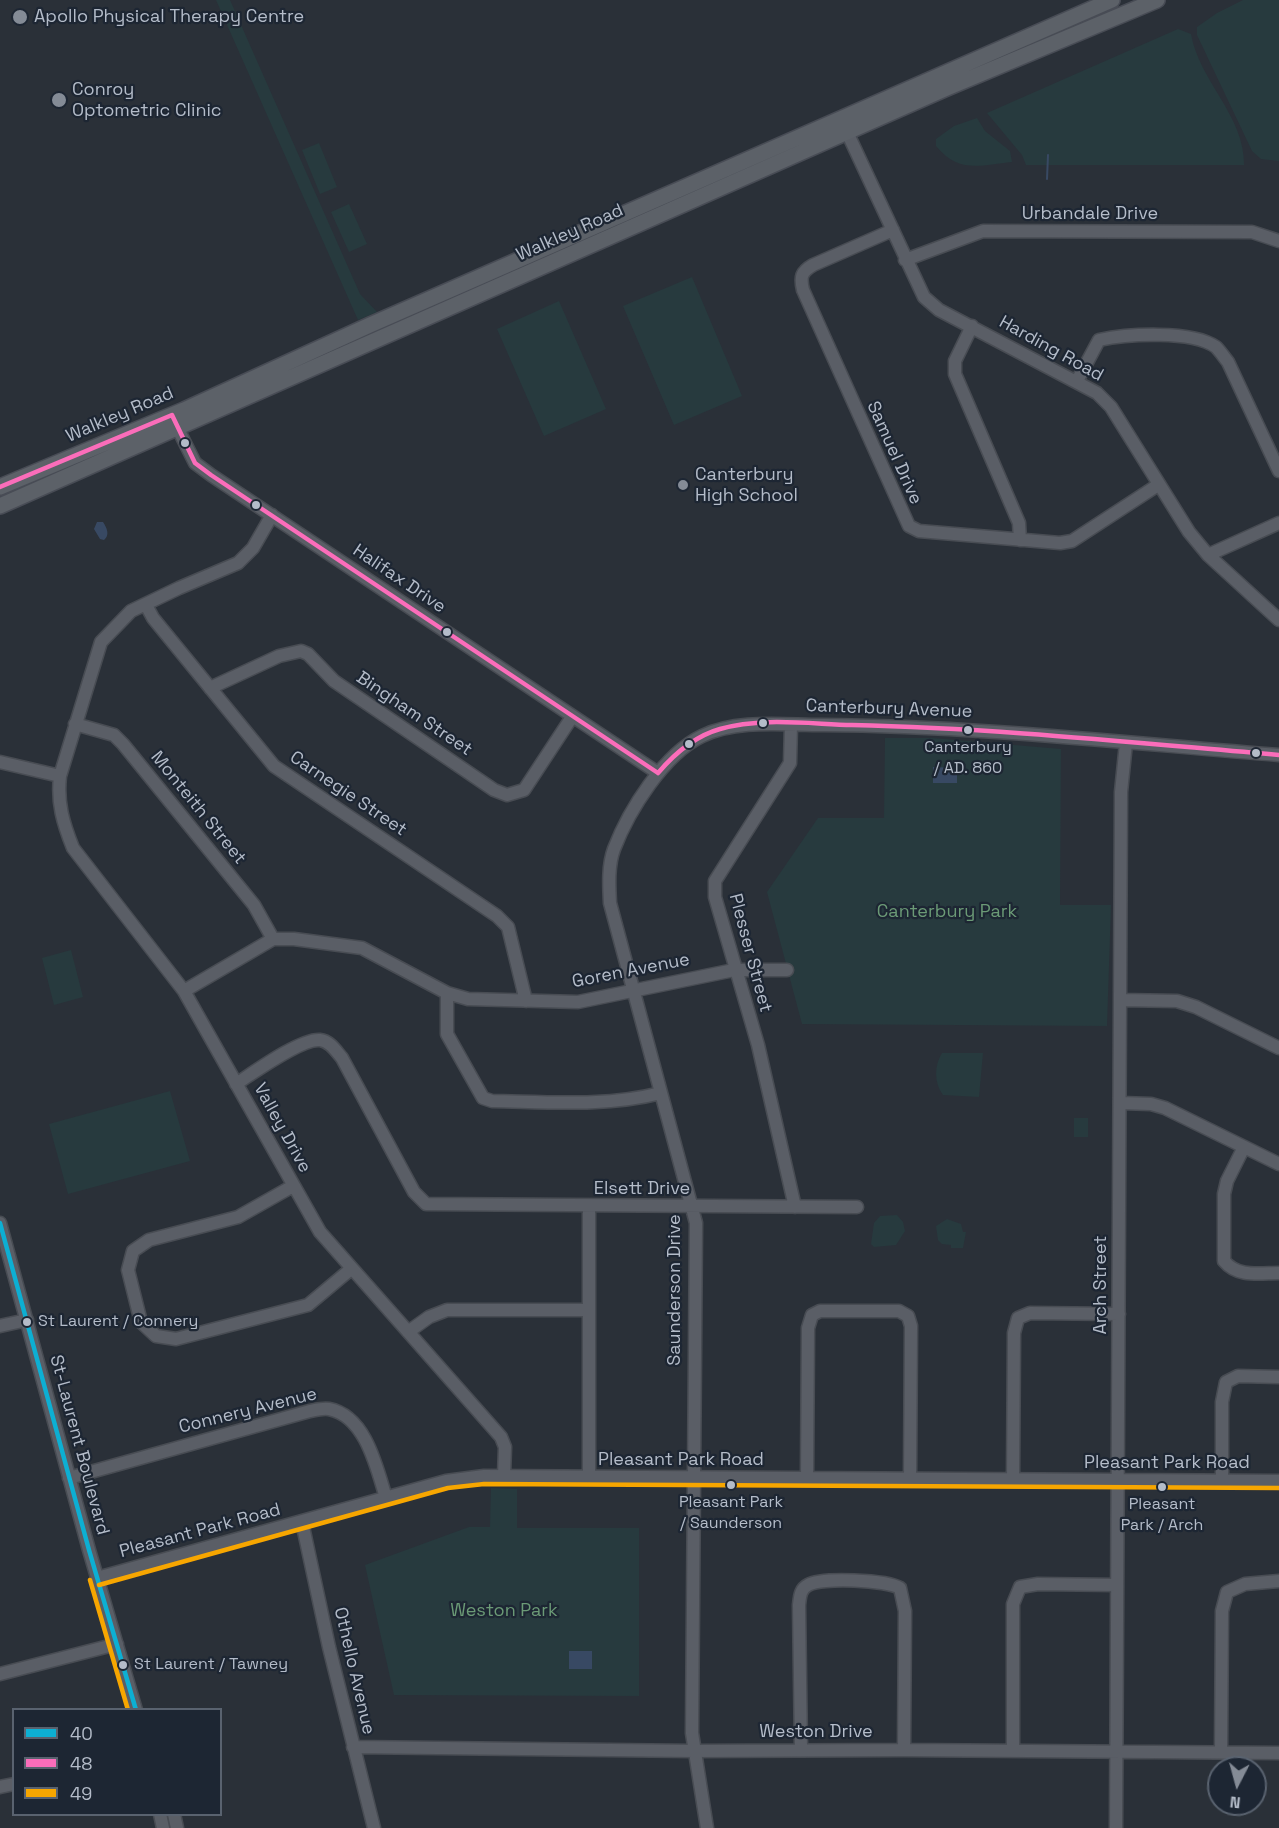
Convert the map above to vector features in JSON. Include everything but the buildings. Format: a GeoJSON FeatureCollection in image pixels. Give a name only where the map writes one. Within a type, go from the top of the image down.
{"type":"FeatureCollection","features":[{"type":"Feature","properties":{"kind":"main road","name":"Walkley Road"},"geometry":{"type":"LineString","coordinates":[[670,201],[809,149],[844,125],[974,59],[1112,0]]}},
{"type":"Feature","properties":{"kind":"main road","name":"Walkley Road"},"geometry":{"type":"LineString","coordinates":[[0,506],[297,366],[670,201],[802,134],[844,125],[980,74],[1157,0]]}},
{"type":"Feature","properties":{"kind":"main road"},"geometry":{"type":"LineString","coordinates":[[974,59],[980,74]]}},
{"type":"Feature","properties":{"kind":"main road"},"geometry":{"type":"LineString","coordinates":[[802,134],[809,149]]}},
{"type":"Feature","properties":{"kind":"main road","name":"Walkley Road"},"geometry":{"type":"LineString","coordinates":[[0,488],[175,422]]}},
{"type":"Feature","properties":{"kind":"street","name":"Harding Road"},"geometry":{"type":"LineString","coordinates":[[844,125],[924,297],[939,310],[1097,393],[1111,407],[1189,532],[1208,555],[1279,620]]}},
{"type":"Feature","properties":{"kind":"street","name":"Samuel Drive"},"geometry":{"type":"LineString","coordinates":[[893,230],[804,270],[800,279],[909,526],[919,531],[1060,543],[1072,542],[1158,485]]}},
{"type":"Feature","properties":{"kind":"street","name":"Urbandale Drive"},"geometry":{"type":"LineString","coordinates":[[905,260],[983,231],[1252,232],[1279,241]]}},
{"type":"Feature","properties":{"kind":"street"},"geometry":{"type":"LineString","coordinates":[[972,326],[955,362],[955,374],[1019,523],[1020,540]]}},
{"type":"Feature","properties":{"kind":"street"},"geometry":{"type":"LineString","coordinates":[[1077,381],[1099,340],[1118,336],[1197,339],[1216,348],[1228,362],[1279,471]]}},
{"type":"Feature","properties":{"kind":"street","name":"Halifax Drive"},"geometry":{"type":"LineString","coordinates":[[175,422],[195,463],[658,773]]}},
{"type":"Feature","properties":{"kind":"street","name":"Valley Drive"},"geometry":{"type":"LineString","coordinates":[[272,515],[253,548],[238,563],[179,588],[131,612],[101,642],[60,776],[58,793],[62,822],[73,848],[184,991],[320,1232],[501,1437],[505,1447],[504,1476]]}},
{"type":"Feature","properties":{"kind":"street"},"geometry":{"type":"LineString","coordinates":[[1208,555],[1279,523]]}},
{"type":"Feature","properties":{"kind":"street","name":"Carnegie Street"},"geometry":{"type":"LineString","coordinates":[[146,605],[153,618],[274,766],[498,916],[508,927],[526,1000]]}},
{"type":"Feature","properties":{"kind":"street","name":"Bingham Street"},"geometry":{"type":"LineString","coordinates":[[210,688],[279,656],[300,651],[308,654],[334,681],[494,790],[507,795],[524,790],[550,754],[572,717]]}},
{"type":"Feature","properties":{"kind":"street","name":"Monteith Street"},"geometry":{"type":"LineString","coordinates":[[75,724],[114,735],[123,744],[254,905],[273,939]]}},
{"type":"Feature","properties":{"kind":"street","name":"Plesser Street"},"geometry":{"type":"LineString","coordinates":[[790,725],[790,763],[715,881],[715,897],[734,970],[758,1045],[795,1206]]}},
{"type":"Feature","properties":{"kind":"street","name":"Canterbury Avenue"},"geometry":{"type":"LineString","coordinates":[[658,773],[681,748],[703,735],[732,726],[978,729],[1279,755]]}},
{"type":"Feature","properties":{"kind":"street","name":"Arch Street"},"geometry":{"type":"LineString","coordinates":[[1116,1828],[1121,792],[1126,743]]}},
{"type":"Feature","properties":{"kind":"street"},"geometry":{"type":"LineString","coordinates":[[0,762],[60,776]]}},
{"type":"Feature","properties":{"kind":"street","name":"Saunderson Drive"},"geometry":{"type":"LineString","coordinates":[[658,773],[629,818],[614,850],[609,878],[610,903],[696,1223],[692,1479],[694,1751],[707,1828]]}},
{"type":"Feature","properties":{"kind":"street"},"geometry":{"type":"LineString","coordinates":[[184,991],[273,939]]}},
{"type":"Feature","properties":{"kind":"street","name":"Goren Avenue"},"geometry":{"type":"LineString","coordinates":[[273,939],[294,939],[362,948],[447,993],[468,999],[578,1002],[734,970],[787,970]]}},
{"type":"Feature","properties":{"kind":"street"},"geometry":{"type":"LineString","coordinates":[[447,993],[447,1034],[483,1098],[492,1101],[605,1102],[630,1101],[661,1093]]}},
{"type":"Feature","properties":{"kind":"street"},"geometry":{"type":"LineString","coordinates":[[1121,1000],[1177,1001],[1196,1007],[1279,1048]]}},
{"type":"Feature","properties":{"kind":"street","name":"Elsett Drive"},"geometry":{"type":"LineString","coordinates":[[236,1084],[305,1044],[319,1040],[329,1043],[342,1058],[414,1192],[426,1203],[589,1207],[857,1207]]}},
{"type":"Feature","properties":{"kind":"street"},"geometry":{"type":"LineString","coordinates":[[1121,1103],[1152,1104],[1165,1108],[1279,1164]]}},
{"type":"Feature","properties":{"kind":"street"},"geometry":{"type":"LineString","coordinates":[[1244,1148],[1227,1181],[1224,1194],[1224,1261],[1231,1269],[1242,1273],[1279,1273]]}},
{"type":"Feature","properties":{"kind":"street"},"geometry":{"type":"LineString","coordinates":[[293,1186],[238,1217],[149,1240],[132,1251],[128,1270],[141,1322],[156,1336],[176,1339],[308,1305],[351,1269]]}},
{"type":"Feature","properties":{"kind":"street"},"geometry":{"type":"LineString","coordinates":[[589,1207],[589,1477]]}},
{"type":"Feature","properties":{"kind":"street","name":"St-Laurent Boulevard"},"geometry":{"type":"LineString","coordinates":[[0,1223],[69,1478],[135,1708]]}},
{"type":"Feature","properties":{"kind":"street"},"geometry":{"type":"LineString","coordinates":[[408,1332],[429,1317],[447,1310],[588,1310]]}},
{"type":"Feature","properties":{"kind":"street"},"geometry":{"type":"LineString","coordinates":[[807,1478],[808,1328],[812,1315],[820,1311],[899,1311],[908,1316],[911,1326],[910,1479]]}},
{"type":"Feature","properties":{"kind":"street"},"geometry":{"type":"LineString","coordinates":[[1013,1480],[1014,1333],[1018,1318],[1030,1313],[1119,1314]]}},
{"type":"Feature","properties":{"kind":"street"},"geometry":{"type":"LineString","coordinates":[[0,1326],[27,1320]]}},
{"type":"Feature","properties":{"kind":"street"},"geometry":{"type":"LineString","coordinates":[[1222,1481],[1222,1402],[1226,1382],[1238,1376],[1279,1377]]}},
{"type":"Feature","properties":{"kind":"street","name":"Connery Avenue"},"geometry":{"type":"LineString","coordinates":[[69,1478],[310,1411],[329,1409],[347,1419],[368,1442],[386,1498]]}},
{"type":"Feature","properties":{"kind":"street","name":"Pleasant Park Road"},"geometry":{"type":"LineString","coordinates":[[97,1578],[446,1481],[504,1476],[1279,1481]]}},
{"type":"Feature","properties":{"kind":"street","name":"Othello Avenue"},"geometry":{"type":"LineString","coordinates":[[302,1522],[353,1747],[374,1828]]}},
{"type":"Feature","properties":{"kind":"street"},"geometry":{"type":"LineString","coordinates":[[1221,1752],[1222,1611],[1227,1592],[1245,1584],[1279,1581]]}},
{"type":"Feature","properties":{"kind":"street"},"geometry":{"type":"LineString","coordinates":[[801,1750],[801,1592],[808,1584],[819,1582],[885,1582],[900,1588],[905,1611],[904,1750]]}},
{"type":"Feature","properties":{"kind":"street"},"geometry":{"type":"LineString","coordinates":[[1013,1751],[1013,1605],[1020,1587],[1038,1584],[1117,1585]]}},
{"type":"Feature","properties":{"kind":"street"},"geometry":{"type":"LineString","coordinates":[[0,1674],[117,1644]]}},
{"type":"Feature","properties":{"kind":"street","name":"Weston Drive"},"geometry":{"type":"LineString","coordinates":[[353,1747],[1279,1753]]}},
{"type":"Feature","properties":{"kind":"green space"},"geometry":{"type":"Polygon","coordinates":[[[216,0],[230,0],[360,294],[377,312],[358,320],[216,0]]]}},
{"type":"Feature","properties":{"kind":"green space"},"geometry":{"type":"Polygon","coordinates":[[[1243,0],[1279,0],[1279,161],[1261,159],[1252,151],[1197,35],[1197,27],[1217,13],[1243,0]]]}},
{"type":"Feature","properties":{"kind":"green space"},"geometry":{"type":"Polygon","coordinates":[[[1178,29],[1191,34],[1203,67],[1230,114],[1242,147],[1244,165],[1026,165],[1022,155],[987,113],[1178,29]]]}},
{"type":"Feature","properties":{"kind":"green space"},"geometry":{"type":"Polygon","coordinates":[[[977,118],[985,131],[1010,151],[1012,162],[971,166],[953,161],[936,146],[936,139],[954,126],[977,118]]]}},
{"type":"Feature","properties":{"kind":"green space"},"geometry":{"type":"Polygon","coordinates":[[[319,143],[337,187],[320,194],[302,150],[319,143]]]}},
{"type":"Feature","properties":{"kind":"green space"},"geometry":{"type":"Polygon","coordinates":[[[349,204],[367,244],[349,252],[331,212],[349,204]]]}},
{"type":"Feature","properties":{"kind":"green space"},"geometry":{"type":"Polygon","coordinates":[[[692,277],[742,396],[674,425],[623,306],[692,277]]]}},
{"type":"Feature","properties":{"kind":"green space"},"geometry":{"type":"Polygon","coordinates":[[[559,301],[606,409],[544,436],[497,329],[559,301]]]}},
{"type":"Feature","properties":{"kind":"green space","name":"Canterbury Park"},"geometry":{"type":"Polygon","coordinates":[[[885,738],[932,738],[1061,749],[1060,905],[1111,905],[1107,1026],[802,1024],[767,892],[818,818],[884,818],[885,738]]]}},
{"type":"Feature","properties":{"kind":"green space"},"geometry":{"type":"Polygon","coordinates":[[[71,950],[83,997],[54,1005],[42,958],[71,950]]]}},
{"type":"Feature","properties":{"kind":"green space"},"geometry":{"type":"Polygon","coordinates":[[[942,1053],[983,1053],[979,1097],[943,1095],[936,1074],[942,1053]]]}},
{"type":"Feature","properties":{"kind":"green space"},"geometry":{"type":"Polygon","coordinates":[[[170,1091],[190,1161],[68,1194],[49,1124],[170,1091]]]}},
{"type":"Feature","properties":{"kind":"green space"},"geometry":{"type":"Polygon","coordinates":[[[1074,1118],[1088,1118],[1088,1137],[1074,1137],[1074,1118]]]}},
{"type":"Feature","properties":{"kind":"green space"},"geometry":{"type":"Polygon","coordinates":[[[897,1215],[903,1222],[905,1231],[896,1245],[874,1247],[871,1244],[874,1223],[880,1216],[897,1215]]]}},
{"type":"Feature","properties":{"kind":"green space"},"geometry":{"type":"Polygon","coordinates":[[[947,1219],[961,1224],[963,1232],[966,1232],[963,1248],[951,1248],[951,1245],[942,1244],[938,1240],[936,1226],[947,1219]]]}},
{"type":"Feature","properties":{"kind":"green space","name":"Weston Park"},"geometry":{"type":"Polygon","coordinates":[[[491,1488],[517,1489],[517,1528],[639,1528],[639,1696],[394,1695],[365,1565],[469,1527],[490,1527],[491,1488]]]}},
{"type":"Feature","properties":{"kind":"water"},"geometry":{"type":"Polygon","coordinates":[[[97,522],[103,522],[107,529],[107,536],[104,540],[100,539],[94,529],[97,522]]]}},
{"type":"Feature","properties":{"kind":"water"},"geometry":{"type":"Polygon","coordinates":[[[933,767],[957,768],[957,783],[933,783],[933,767]]]}},
{"type":"Feature","properties":{"kind":"water"},"geometry":{"type":"Polygon","coordinates":[[[569,1651],[592,1651],[592,1669],[569,1669],[569,1651]]]}},
{"type":"Feature","properties":{"kind":"waterway"},"geometry":{"type":"LineString","coordinates":[[1047,179],[1048,155]]}},
{"type":"Feature","properties":{"kind":"transit line","name":"48"},"geometry":{"type":"LineString","coordinates":[[0,487],[172,415],[195,463],[211,475],[658,773]]}},
{"type":"Feature","properties":{"kind":"transit line","name":"48"},"geometry":{"type":"LineString","coordinates":[[658,773],[678,752],[702,736],[736,725],[769,722],[1013,733],[1279,755]]}},
{"type":"Feature","properties":{"kind":"transit line","name":"40"},"geometry":{"type":"LineString","coordinates":[[0,1223],[89,1550],[135,1708]]}},
{"type":"Feature","properties":{"kind":"transit line","name":"49"},"geometry":{"type":"LineString","coordinates":[[99,1585],[448,1488],[484,1484],[1279,1488]]}},
{"type":"Feature","properties":{"kind":"transit line","name":"49"},"geometry":{"type":"LineString","coordinates":[[90,1580],[127,1708]]}},
{"type":"Feature","properties":{"kind":"place","name":"Apollo Physical Therapy Centre"},"geometry":{"type":"Point","coordinates":[20,17]}},
{"type":"Feature","properties":{"kind":"place","name":"Conroy Optometric Clinic"},"geometry":{"type":"Point","coordinates":[59,100]}},
{"type":"Feature","properties":{"kind":"place","name":"Canterbury High School"},"geometry":{"type":"Point","coordinates":[683,485]}},
{"type":"Feature","properties":{"kind":"place","name":"Canterbury / AD. 860"},"geometry":{"type":"Point","coordinates":[968,730]}},
{"type":"Feature","properties":{"kind":"place","name":"St Laurent / Connery"},"geometry":{"type":"Point","coordinates":[27,1322]}},
{"type":"Feature","properties":{"kind":"place","name":"Pleasant Park / Saunderson"},"geometry":{"type":"Point","coordinates":[731,1485]}},
{"type":"Feature","properties":{"kind":"place","name":"Pleasant Park / Arch"},"geometry":{"type":"Point","coordinates":[1162,1487]}},
{"type":"Feature","properties":{"kind":"place","name":"St Laurent / Tawney"},"geometry":{"type":"Point","coordinates":[123,1665]}}]}
